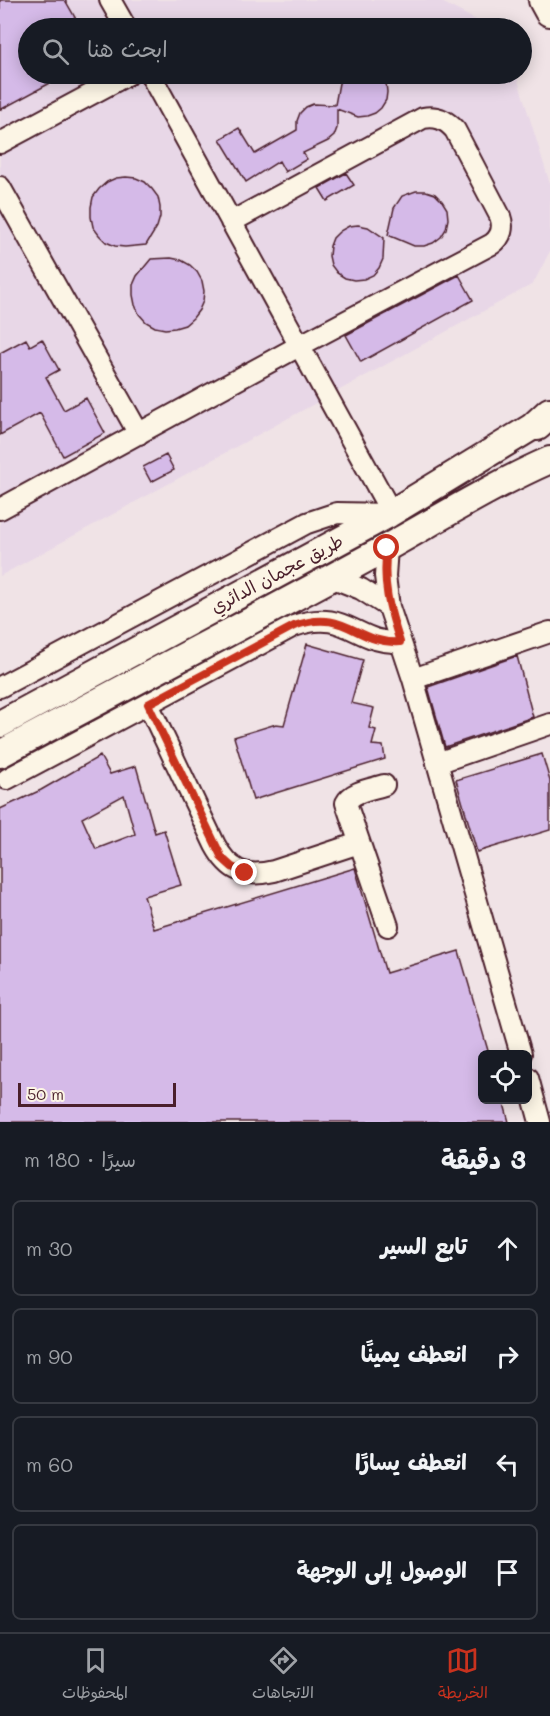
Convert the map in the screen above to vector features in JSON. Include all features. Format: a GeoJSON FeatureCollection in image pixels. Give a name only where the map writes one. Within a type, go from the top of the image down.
{"type":"FeatureCollection","features":[{"type":"Feature","properties":{"kind":"highway"},"geometry":{"type":"LineString","coordinates":[[544,0],[550,11]]}},
{"type":"Feature","properties":{"kind":"main road","name":"طريق عجمان الدائري"},"geometry":{"type":"LineString","coordinates":[[0,724],[390,513],[546,418]]}},
{"type":"Feature","properties":{"kind":"main road","name":"طريق عجمان الدائري"},"geometry":{"type":"LineString","coordinates":[[0,754],[387,548],[481,493],[550,460]]}},
{"type":"Feature","properties":{"kind":"street"},"geometry":{"type":"LineString","coordinates":[[110,0],[120,18]]}},
{"type":"Feature","properties":{"kind":"street"},"geometry":{"type":"LineString","coordinates":[[0,143],[110,84]]}},
{"type":"Feature","properties":{"kind":"street"},"geometry":{"type":"LineString","coordinates":[[0,687],[307,523],[337,513],[390,513],[155,84]]}},
{"type":"Feature","properties":{"kind":"street"},"geometry":{"type":"LineString","coordinates":[[0,509],[492,244],[497,240],[502,228],[500,216],[455,130],[443,119],[429,116],[231,222]]}},
{"type":"Feature","properties":{"kind":"street"},"geometry":{"type":"LineString","coordinates":[[0,187],[139,434]]}},
{"type":"Feature","properties":{"kind":"street"},"geometry":{"type":"LineString","coordinates":[[387,548],[385,576],[389,607],[413,679],[520,1050]]}},
{"type":"Feature","properties":{"kind":"street"},"geometry":{"type":"LineString","coordinates":[[331,577],[361,589],[389,607]]}},
{"type":"Feature","properties":{"kind":"street"},"geometry":{"type":"LineString","coordinates":[[7,779],[305,622],[328,620],[338,622],[373,639],[400,642]]}},
{"type":"Feature","properties":{"kind":"street"},"geometry":{"type":"LineString","coordinates":[[413,679],[550,632]]}},
{"type":"Feature","properties":{"kind":"street"},"geometry":{"type":"LineString","coordinates":[[148,704],[215,845],[222,858],[232,867],[245,873],[274,872],[359,843]]}},
{"type":"Feature","properties":{"kind":"street"},"geometry":{"type":"LineString","coordinates":[[436,763],[550,724]]}},
{"type":"Feature","properties":{"kind":"street"},"geometry":{"type":"LineString","coordinates":[[384,785],[355,794],[349,797],[346,803],[388,926]]}},
{"type":"Feature","properties":{"kind":"street"},"geometry":{"type":"LineString","coordinates":[[532,1093],[540,1122]]}},
{"type":"Feature","properties":{"kind":"shaded area"},"geometry":{"type":"Polygon","coordinates":[[[0,0],[438,0],[472,18],[18,18],[18,84],[519,84],[550,184],[550,251],[533,284],[0,576],[0,0]]]}},
{"type":"Feature","properties":{"kind":"building"},"geometry":{"type":"Polygon","coordinates":[[[0,0],[65,0],[75,18],[18,18],[18,84],[48,84],[0,110],[0,0]]]}},
{"type":"Feature","properties":{"kind":"building"},"geometry":{"type":"Polygon","coordinates":[[[339,84],[386,84],[386,100],[381,108],[375,113],[358,117],[337,109],[337,128],[334,136],[303,153],[307,159],[285,172],[279,161],[246,182],[220,139],[239,128],[255,154],[297,130],[300,113],[306,107],[313,104],[335,105],[339,84]]]}},
{"type":"Feature","properties":{"kind":"building"},"geometry":{"type":"Polygon","coordinates":[[[346,173],[354,185],[327,201],[319,188],[346,173]]]}},
{"type":"Feature","properties":{"kind":"building"},"geometry":{"type":"Polygon","coordinates":[[[126,177],[145,182],[158,197],[160,217],[146,245],[115,246],[106,242],[93,227],[91,207],[93,197],[107,182],[126,177]]]}},
{"type":"Feature","properties":{"kind":"building"},"geometry":{"type":"Polygon","coordinates":[[[416,191],[435,194],[447,209],[446,229],[441,237],[424,246],[414,246],[388,235],[394,208],[402,196],[416,191]]]}},
{"type":"Feature","properties":{"kind":"building"},"geometry":{"type":"Polygon","coordinates":[[[349,226],[368,227],[384,238],[383,259],[373,275],[354,280],[337,273],[331,265],[329,256],[333,238],[349,226]]]}},
{"type":"Feature","properties":{"kind":"building"},"geometry":{"type":"Polygon","coordinates":[[[151,259],[181,260],[197,272],[204,291],[203,301],[193,318],[185,325],[165,329],[146,322],[139,314],[135,305],[133,285],[137,276],[151,259]]]}},
{"type":"Feature","properties":{"kind":"building"},"geometry":{"type":"Polygon","coordinates":[[[459,275],[473,300],[361,362],[346,335],[459,275]]]}},
{"type":"Feature","properties":{"kind":"building"},"geometry":{"type":"Polygon","coordinates":[[[26,339],[30,346],[42,339],[59,370],[46,377],[64,410],[86,398],[105,433],[63,456],[40,413],[0,435],[0,353],[26,339]]]}},
{"type":"Feature","properties":{"kind":"building"},"geometry":{"type":"Polygon","coordinates":[[[166,455],[174,470],[151,482],[143,467],[166,455]]]}},
{"type":"Feature","properties":{"kind":"building"},"geometry":{"type":"Polygon","coordinates":[[[307,644],[363,660],[351,703],[374,708],[369,728],[376,730],[372,745],[383,746],[385,759],[253,800],[234,737],[276,724],[284,725],[307,644]]]}},
{"type":"Feature","properties":{"kind":"building"},"geometry":{"type":"Polygon","coordinates":[[[517,656],[533,717],[445,747],[428,687],[517,656]]]}},
{"type":"Feature","properties":{"kind":"building"},"geometry":{"type":"Polygon","coordinates":[[[542,754],[550,781],[550,830],[477,852],[456,780],[542,754]]]}},
{"type":"Feature","properties":{"kind":"building"},"geometry":{"type":"Polygon","coordinates":[[[100,756],[110,774],[136,766],[155,833],[164,830],[181,885],[144,896],[154,929],[355,868],[386,973],[459,951],[488,1050],[478,1050],[478,1104],[504,1104],[509,1122],[0,1122],[0,809],[41,790],[100,756]],[[124,795],[82,818],[96,849],[135,834],[124,795]]]}},
{"type":"Feature","properties":{"kind":"route"},"geometry":{"type":"LineString","coordinates":[[245,873],[232,867],[222,858],[148,704],[305,622],[328,620],[338,622],[373,639],[400,642],[386,592],[387,548]]}}]}
